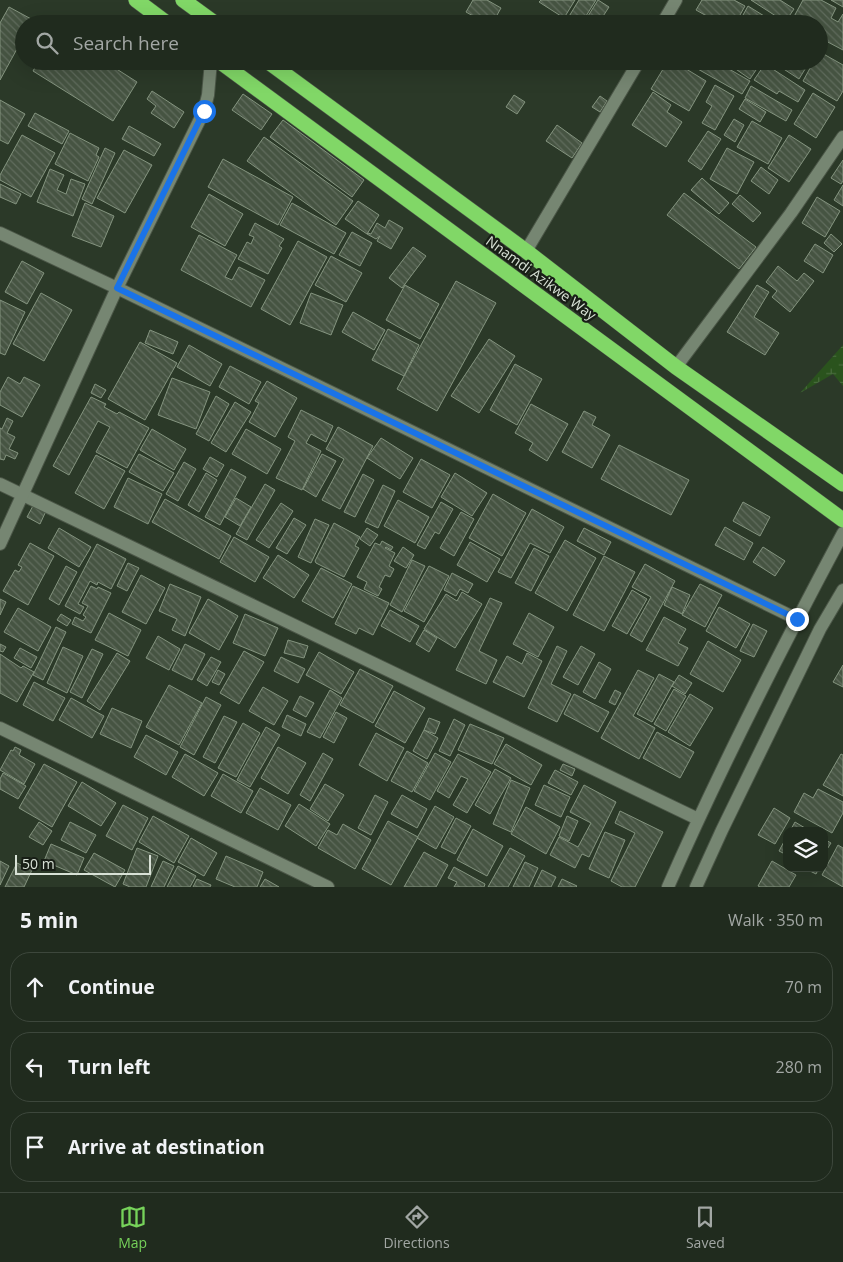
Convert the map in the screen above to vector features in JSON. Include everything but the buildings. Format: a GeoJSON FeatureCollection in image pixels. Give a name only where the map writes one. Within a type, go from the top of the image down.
{"type":"FeatureCollection","features":[{"type":"Feature","properties":{"kind":"highway"},"geometry":{"type":"LineString","coordinates":[[136,0],[156,15]]}},
{"type":"Feature","properties":{"kind":"highway"},"geometry":{"type":"LineString","coordinates":[[183,0],[198,6],[207,15]]}},
{"type":"Feature","properties":{"kind":"highway","name":"Nnamdi Azikwe Way"},"geometry":{"type":"LineString","coordinates":[[231,70],[843,520]]}},
{"type":"Feature","properties":{"kind":"highway","name":"Nnamdi Azikwe Way"},"geometry":{"type":"LineString","coordinates":[[279,70],[526,251],[676,367],[843,484]]}},
{"type":"Feature","properties":{"kind":"street"},"geometry":{"type":"LineString","coordinates":[[667,15],[676,0]]}},
{"type":"Feature","properties":{"kind":"street"},"geometry":{"type":"LineString","coordinates":[[0,544],[117,288],[204,111],[208,95],[210,70]]}},
{"type":"Feature","properties":{"kind":"street"},"geometry":{"type":"LineString","coordinates":[[526,251],[634,70]]}},
{"type":"Feature","properties":{"kind":"street"},"geometry":{"type":"LineString","coordinates":[[676,367],[791,213],[843,137]]}},
{"type":"Feature","properties":{"kind":"street"},"geometry":{"type":"LineString","coordinates":[[0,233],[797,619]]}},
{"type":"Feature","properties":{"kind":"street"},"geometry":{"type":"LineString","coordinates":[[0,484],[698,819]]}},
{"type":"Feature","properties":{"kind":"street"},"geometry":{"type":"LineString","coordinates":[[668,887],[698,819],[797,619],[843,533]]}},
{"type":"Feature","properties":{"kind":"street"},"geometry":{"type":"LineString","coordinates":[[696,887],[820,629],[843,590]]}},
{"type":"Feature","properties":{"kind":"street"},"geometry":{"type":"LineString","coordinates":[[0,728],[328,887]]}},
{"type":"Feature","properties":{"kind":"green space"},"geometry":{"type":"Polygon","coordinates":[[[843,345],[843,386],[833,374],[800,393],[843,345]]]}},
{"type":"Feature","properties":{"kind":"route"},"geometry":{"type":"LineString","coordinates":[[204,111],[117,288],[797,619]]}}]}
